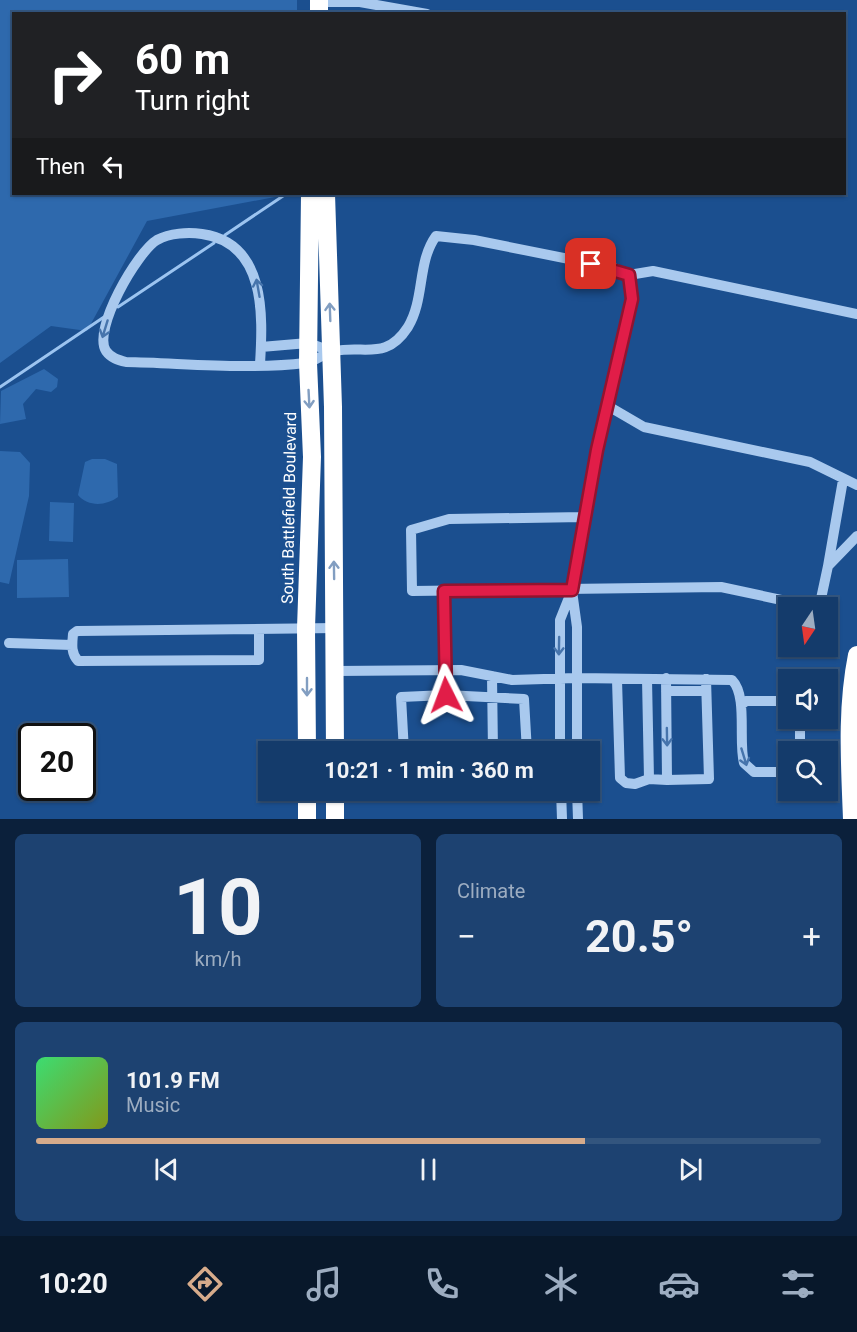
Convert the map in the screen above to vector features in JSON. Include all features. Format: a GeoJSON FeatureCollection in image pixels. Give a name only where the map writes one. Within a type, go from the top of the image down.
{"type":"FeatureCollection","features":[{"type":"Feature","properties":{"kind":"highway","name":"South Battlefield Boulevard"},"geometry":{"type":"LineString","coordinates":[[307,741],[306,628],[312,457],[308,363],[310,195]]}},
{"type":"Feature","properties":{"kind":"highway"},"geometry":{"type":"LineString","coordinates":[[326,195],[336,628],[335,741]]}},
{"type":"Feature","properties":{"kind":"highway"},"geometry":{"type":"LineString","coordinates":[[852,819],[849,713],[850,685],[857,656]]}},
{"type":"Feature","properties":{"kind":"highway"},"geometry":{"type":"LineString","coordinates":[[307,801],[307,819]]}},
{"type":"Feature","properties":{"kind":"highway"},"geometry":{"type":"LineString","coordinates":[[335,801],[335,819]]}},
{"type":"Feature","properties":{"kind":"lane"},"geometry":{"type":"LineString","coordinates":[[319,5],[360,2],[416,12]]}},
{"type":"Feature","properties":{"kind":"lane"},"geometry":{"type":"LineString","coordinates":[[260,364],[258,287],[254,272],[235,247],[208,235],[178,234],[158,240],[142,253],[128,275],[104,328],[102,339],[106,351],[115,359],[126,362],[260,364],[308,363],[331,351],[352,348],[371,352],[390,346],[407,328],[417,309],[428,248],[436,236],[474,240],[614,268],[629,275],[653,271],[857,314]]}},
{"type":"Feature","properties":{"kind":"lane"},"geometry":{"type":"LineString","coordinates":[[560,741],[558,679],[560,620],[572,590],[584,518],[632,299],[629,275]]}},
{"type":"Feature","properties":{"kind":"lane"},"geometry":{"type":"LineString","coordinates":[[261,347],[308,343],[331,351]]}},
{"type":"Feature","properties":{"kind":"lane"},"geometry":{"type":"LineString","coordinates":[[608,406],[644,427],[810,462],[857,485]]}},
{"type":"Feature","properties":{"kind":"lane"},"geometry":{"type":"LineString","coordinates":[[584,518],[449,519],[411,530],[412,591],[721,587],[819,608],[843,480]]}},
{"type":"Feature","properties":{"kind":"lane"},"geometry":{"type":"LineString","coordinates":[[828,566],[857,537]]}},
{"type":"Feature","properties":{"kind":"lane"},"geometry":{"type":"LineString","coordinates":[[572,590],[578,627],[577,741]]}},
{"type":"Feature","properties":{"kind":"lane"},"geometry":{"type":"LineString","coordinates":[[444,591],[446,695]]}},
{"type":"Feature","properties":{"kind":"lane"},"geometry":{"type":"LineString","coordinates":[[260,630],[259,660],[78,661],[73,655],[73,634],[77,631],[336,628]]}},
{"type":"Feature","properties":{"kind":"lane"},"geometry":{"type":"LineString","coordinates":[[9,643],[72,645]]}},
{"type":"Feature","properties":{"kind":"lane"},"geometry":{"type":"LineString","coordinates":[[335,671],[445,669],[512,680],[576,678],[732,680],[737,685],[741,705],[744,763],[754,772],[778,772]]}},
{"type":"Feature","properties":{"kind":"lane"},"geometry":{"type":"LineString","coordinates":[[492,676],[493,741]]}},
{"type":"Feature","properties":{"kind":"lane"},"geometry":{"type":"LineString","coordinates":[[666,678],[667,780]]}},
{"type":"Feature","properties":{"kind":"lane"},"geometry":{"type":"LineString","coordinates":[[647,679],[649,779]]}},
{"type":"Feature","properties":{"kind":"lane"},"geometry":{"type":"LineString","coordinates":[[617,680],[620,778],[626,783],[635,784],[649,779],[709,779],[706,679]]}},
{"type":"Feature","properties":{"kind":"lane"},"geometry":{"type":"LineString","coordinates":[[666,691],[706,691]]}},
{"type":"Feature","properties":{"kind":"lane"},"geometry":{"type":"LineString","coordinates":[[403,741],[401,697],[446,695],[524,699],[526,741]]}},
{"type":"Feature","properties":{"kind":"lane"},"geometry":{"type":"LineString","coordinates":[[741,705],[746,701],[778,701]]}},
{"type":"Feature","properties":{"kind":"lane"},"geometry":{"type":"LineString","coordinates":[[561,801],[562,819]]}},
{"type":"Feature","properties":{"kind":"lane"},"geometry":{"type":"LineString","coordinates":[[578,801],[578,819]]}},
{"type":"Feature","properties":{"kind":"shaded area"},"geometry":{"type":"Polygon","coordinates":[[[0,0],[297,0],[297,12],[12,12],[12,195],[286,195],[147,221],[87,331],[51,326],[0,363],[0,0]]]}},
{"type":"Feature","properties":{"kind":"shaded area"},"geometry":{"type":"Polygon","coordinates":[[[44,369],[58,379],[57,387],[51,392],[36,389],[23,404],[26,419],[0,424],[1,391],[44,369]]]}},
{"type":"Feature","properties":{"kind":"shaded area"},"geometry":{"type":"Polygon","coordinates":[[[0,451],[20,452],[30,463],[29,496],[9,584],[0,582],[0,451]]]}},
{"type":"Feature","properties":{"kind":"shaded area"},"geometry":{"type":"Polygon","coordinates":[[[92,459],[105,459],[117,464],[118,497],[113,500],[97,504],[87,502],[78,495],[85,462],[92,459]]]}},
{"type":"Feature","properties":{"kind":"shaded area"},"geometry":{"type":"Polygon","coordinates":[[[50,502],[74,503],[73,542],[49,541],[50,502]]]}},
{"type":"Feature","properties":{"kind":"shaded area"},"geometry":{"type":"Polygon","coordinates":[[[68,559],[69,597],[17,598],[17,560],[68,559]]]}},
{"type":"Feature","properties":{"kind":"waterway"},"geometry":{"type":"LineString","coordinates":[[225,235],[285,195]]}},
{"type":"Feature","properties":{"kind":"waterway"},"geometry":{"type":"LineString","coordinates":[[118,307],[214,243]]}},
{"type":"Feature","properties":{"kind":"waterway"},"geometry":{"type":"LineString","coordinates":[[0,387],[104,317]]}},
{"type":"Feature","properties":{"kind":"route"},"geometry":{"type":"LineString","coordinates":[[446,695],[444,591],[572,590],[597,450],[632,299],[629,275],[614,268],[591,264]]}}]}
